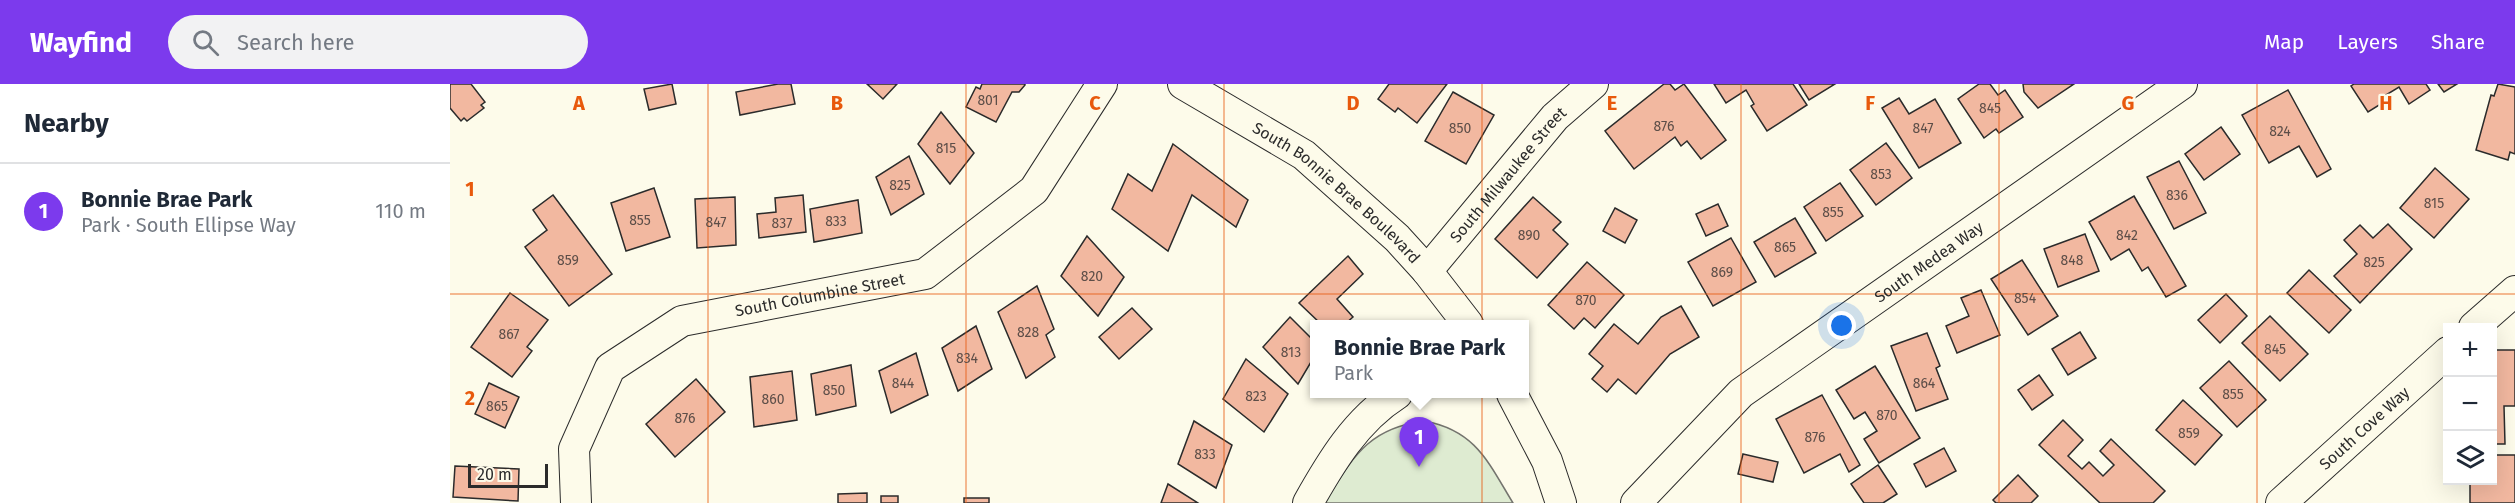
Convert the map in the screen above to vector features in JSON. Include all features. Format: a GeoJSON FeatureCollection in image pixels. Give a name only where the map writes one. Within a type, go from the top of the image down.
{"type":"FeatureCollection","features":[{"type":"Feature","properties":{"kind":"street","name":"South Columbine Street"},"geometry":{"type":"LineString","coordinates":[[576,503],[573,450],[610,368],[682,321],[925,274],[1034,190],[1102,84]]}},
{"type":"Feature","properties":{"kind":"street","name":"South Bonnie Brae Boulevard"},"geometry":{"type":"LineString","coordinates":[[1183,84],[1304,155],[1397,238],[1427,271],[1465,320]]}},
{"type":"Feature","properties":{"kind":"street","name":"South Milwaukee Street"},"geometry":{"type":"LineString","coordinates":[[1427,271],[1555,117],[1593,84]]}},
{"type":"Feature","properties":{"kind":"street","name":"South Medea Way"},"geometry":{"type":"LineString","coordinates":[[1636,503],[1741,393],[2182,84]]}},
{"type":"Feature","properties":{"kind":"street"},"geometry":{"type":"LineString","coordinates":[[2479,323],[2515,291]]}},
{"type":"Feature","properties":{"kind":"street","name":"South Cove Way"},"geometry":{"type":"LineString","coordinates":[[2281,503],[2443,357]]}},
{"type":"Feature","properties":{"kind":"street"},"geometry":{"type":"LineString","coordinates":[[1308,503],[1328,468],[1357,427],[1391,398]]}},
{"type":"Feature","properties":{"kind":"street"},"geometry":{"type":"LineString","coordinates":[[1515,398],[1547,461],[1561,503]]}},
{"type":"Feature","properties":{"kind":"green space"},"geometry":{"type":"Polygon","coordinates":[[[1425,421],[1457,432],[1479,450],[1513,503],[1324,503],[1353,459],[1375,438],[1389,430],[1425,421]]]}},
{"type":"Feature","properties":{"kind":"building"},"geometry":{"type":"Polygon","coordinates":[[[450,84],[471,84],[485,102],[481,105],[484,108],[467,121],[464,118],[461,121],[450,108],[450,84]]]}},
{"type":"Feature","properties":{"kind":"building"},"geometry":{"type":"Polygon","coordinates":[[[672,84],[676,104],[649,110],[644,89],[672,84]]]}},
{"type":"Feature","properties":{"kind":"building"},"geometry":{"type":"Polygon","coordinates":[[[778,84],[791,84],[795,104],[740,115],[736,92],[778,84]]]}},
{"type":"Feature","properties":{"kind":"building"},"geometry":{"type":"Polygon","coordinates":[[[867,84],[897,84],[883,99],[867,84]]]}},
{"type":"Feature","properties":{"kind":"building"},"geometry":{"type":"Polygon","coordinates":[[[982,84],[1025,85],[1019,92],[1012,92],[996,122],[966,107],[976,87],[980,89],[982,84]]]}},
{"type":"Feature","properties":{"kind":"building"},"geometry":{"type":"Polygon","coordinates":[[[1389,84],[1447,84],[1417,123],[1398,108],[1395,112],[1378,99],[1389,84]]]}},
{"type":"Feature","properties":{"kind":"building"},"geometry":{"type":"Polygon","coordinates":[[[1664,84],[1670,84],[1675,90],[1684,84],[1726,140],[1701,159],[1687,141],[1681,146],[1675,137],[1634,169],[1605,131],[1664,84]]]}},
{"type":"Feature","properties":{"kind":"building"},"geometry":{"type":"Polygon","coordinates":[[[1714,84],[1793,84],[1807,105],[1767,131],[1751,106],[1754,104],[1746,90],[1726,103],[1714,84]]]}},
{"type":"Feature","properties":{"kind":"building"},"geometry":{"type":"Polygon","coordinates":[[[1799,84],[1835,84],[1809,100],[1799,84]]]}},
{"type":"Feature","properties":{"kind":"building"},"geometry":{"type":"Polygon","coordinates":[[[1979,84],[1990,84],[1998,95],[2005,90],[2023,117],[1999,133],[1996,129],[1984,138],[1958,99],[1979,84]]]}},
{"type":"Feature","properties":{"kind":"building"},"geometry":{"type":"Polygon","coordinates":[[[2023,84],[2074,84],[2038,108],[2024,92],[2023,84]]]}},
{"type":"Feature","properties":{"kind":"building"},"geometry":{"type":"Polygon","coordinates":[[[2354,84],[2426,84],[2430,90],[2409,104],[2399,87],[2381,98],[2384,102],[2368,112],[2351,86],[2354,84]]]}},
{"type":"Feature","properties":{"kind":"building"},"geometry":{"type":"Polygon","coordinates":[[[2438,84],[2457,84],[2444,92],[2438,84]]]}},
{"type":"Feature","properties":{"kind":"building"},"geometry":{"type":"Polygon","coordinates":[[[2498,84],[2515,87],[2515,154],[2510,152],[2508,160],[2476,150],[2491,95],[2494,96],[2498,84]]]}},
{"type":"Feature","properties":{"kind":"building"},"geometry":{"type":"Polygon","coordinates":[[[2288,90],[2331,169],[2317,177],[2299,146],[2269,163],[2242,115],[2288,90]]]}},
{"type":"Feature","properties":{"kind":"building"},"geometry":{"type":"Polygon","coordinates":[[[1453,92],[1494,115],[1466,164],[1425,141],[1453,92]]]}},
{"type":"Feature","properties":{"kind":"building"},"geometry":{"type":"Polygon","coordinates":[[[1899,98],[1909,114],[1935,99],[1961,143],[1919,168],[1882,108],[1899,98]]]}},
{"type":"Feature","properties":{"kind":"building"},"geometry":{"type":"Polygon","coordinates":[[[941,112],[974,153],[950,184],[918,144],[941,112]]]}},
{"type":"Feature","properties":{"kind":"building"},"geometry":{"type":"Polygon","coordinates":[[[2221,127],[2240,154],[2204,180],[2185,154],[2221,127]]]}},
{"type":"Feature","properties":{"kind":"building"},"geometry":{"type":"Polygon","coordinates":[[[1886,143],[1912,178],[1876,205],[1850,170],[1886,143]]]}},
{"type":"Feature","properties":{"kind":"building"},"geometry":{"type":"Polygon","coordinates":[[[1173,144],[1248,200],[1236,227],[1192,195],[1168,251],[1112,209],[1128,174],[1152,191],[1173,144]]]}},
{"type":"Feature","properties":{"kind":"building"},"geometry":{"type":"Polygon","coordinates":[[[909,156],[924,194],[891,215],[876,177],[909,156]]]}},
{"type":"Feature","properties":{"kind":"building"},"geometry":{"type":"Polygon","coordinates":[[[2179,161],[2206,213],[2174,229],[2147,177],[2179,161]]]}},
{"type":"Feature","properties":{"kind":"building"},"geometry":{"type":"Polygon","coordinates":[[[2435,168],[2469,199],[2434,238],[2400,208],[2435,168]]]}},
{"type":"Feature","properties":{"kind":"building"},"geometry":{"type":"Polygon","coordinates":[[[1840,183],[1863,216],[1826,241],[1804,207],[1840,183]]]}},
{"type":"Feature","properties":{"kind":"building"},"geometry":{"type":"Polygon","coordinates":[[[654,188],[670,237],[626,251],[611,203],[654,188]]]}},
{"type":"Feature","properties":{"kind":"building"},"geometry":{"type":"Polygon","coordinates":[[[553,195],[612,274],[569,306],[525,247],[547,230],[533,210],[553,195]]]}},
{"type":"Feature","properties":{"kind":"building"},"geometry":{"type":"Polygon","coordinates":[[[803,195],[806,232],[759,238],[757,214],[776,212],[775,198],[803,195]]]}},
{"type":"Feature","properties":{"kind":"building"},"geometry":{"type":"Polygon","coordinates":[[[2134,196],[2186,286],[2166,297],[2148,267],[2142,271],[2129,249],[2111,260],[2089,222],[2134,196]]]}},
{"type":"Feature","properties":{"kind":"building"},"geometry":{"type":"Polygon","coordinates":[[[735,197],[736,245],[697,248],[695,199],[735,197]]]}},
{"type":"Feature","properties":{"kind":"building"},"geometry":{"type":"Polygon","coordinates":[[[1533,197],[1561,222],[1553,230],[1568,244],[1537,278],[1495,239],[1533,197]]]}},
{"type":"Feature","properties":{"kind":"building"},"geometry":{"type":"Polygon","coordinates":[[[858,200],[862,233],[814,242],[810,209],[858,200]]]}},
{"type":"Feature","properties":{"kind":"building"},"geometry":{"type":"Polygon","coordinates":[[[1718,204],[1728,226],[1706,236],[1696,214],[1718,204]]]}},
{"type":"Feature","properties":{"kind":"building"},"geometry":{"type":"Polygon","coordinates":[[[1615,208],[1637,220],[1625,243],[1603,231],[1615,208]]]}},
{"type":"Feature","properties":{"kind":"building"},"geometry":{"type":"Polygon","coordinates":[[[1795,218],[1816,253],[1775,277],[1754,242],[1795,218]]]}},
{"type":"Feature","properties":{"kind":"building"},"geometry":{"type":"Polygon","coordinates":[[[2388,224],[2412,249],[2360,303],[2334,276],[2357,254],[2344,240],[2360,225],[2373,238],[2388,224]]]}},
{"type":"Feature","properties":{"kind":"building"},"geometry":{"type":"Polygon","coordinates":[[[2085,234],[2099,271],[2058,287],[2044,249],[2085,234]]]}},
{"type":"Feature","properties":{"kind":"building"},"geometry":{"type":"Polygon","coordinates":[[[1087,236],[1124,277],[1098,316],[1061,276],[1087,236]]]}},
{"type":"Feature","properties":{"kind":"building"},"geometry":{"type":"Polygon","coordinates":[[[1731,238],[1756,282],[1713,306],[1688,262],[1731,238]]]}},
{"type":"Feature","properties":{"kind":"building"},"geometry":{"type":"Polygon","coordinates":[[[1348,256],[1363,274],[1337,299],[1353,317],[1350,320],[1317,320],[1299,303],[1348,256]]]}},
{"type":"Feature","properties":{"kind":"building"},"geometry":{"type":"Polygon","coordinates":[[[2022,260],[2058,316],[2028,335],[1991,279],[2022,260]]]}},
{"type":"Feature","properties":{"kind":"building"},"geometry":{"type":"Polygon","coordinates":[[[1587,262],[1624,295],[1595,328],[1584,318],[1574,329],[1548,305],[1587,262]]]}},
{"type":"Feature","properties":{"kind":"building"},"geometry":{"type":"Polygon","coordinates":[[[2309,270],[2351,310],[2329,333],[2287,293],[2309,270]]]}},
{"type":"Feature","properties":{"kind":"building"},"geometry":{"type":"Polygon","coordinates":[[[1037,286],[1054,329],[1046,335],[1055,357],[1026,378],[998,312],[1037,286]]]}},
{"type":"Feature","properties":{"kind":"building"},"geometry":{"type":"Polygon","coordinates":[[[1981,290],[2000,335],[1957,353],[1946,326],[1969,316],[1961,298],[1981,290]]]}},
{"type":"Feature","properties":{"kind":"building"},"geometry":{"type":"Polygon","coordinates":[[[510,293],[548,320],[527,347],[532,351],[512,377],[471,347],[510,293]]]}},
{"type":"Feature","properties":{"kind":"building"},"geometry":{"type":"Polygon","coordinates":[[[2226,294],[2247,316],[2220,343],[2198,320],[2226,294]]]}},
{"type":"Feature","properties":{"kind":"building"},"geometry":{"type":"Polygon","coordinates":[[[1681,306],[1699,337],[1670,354],[1636,394],[1618,379],[1607,392],[1592,379],[1603,366],[1589,354],[1614,324],[1638,344],[1661,317],[1681,306]]]}},
{"type":"Feature","properties":{"kind":"building"},"geometry":{"type":"Polygon","coordinates":[[[1132,308],[1152,329],[1119,359],[1099,337],[1132,308]]]}},
{"type":"Feature","properties":{"kind":"building"},"geometry":{"type":"Polygon","coordinates":[[[2270,316],[2308,354],[2280,381],[2242,343],[2270,316]]]}},
{"type":"Feature","properties":{"kind":"building"},"geometry":{"type":"Polygon","coordinates":[[[1290,317],[1310,337],[1310,364],[1298,384],[1263,347],[1290,317]]]}},
{"type":"Feature","properties":{"kind":"building"},"geometry":{"type":"Polygon","coordinates":[[[976,326],[992,369],[958,391],[942,348],[976,326]]]}},
{"type":"Feature","properties":{"kind":"building"},"geometry":{"type":"Polygon","coordinates":[[[2080,332],[2096,358],[2068,375],[2052,349],[2080,332]]]}},
{"type":"Feature","properties":{"kind":"building"},"geometry":{"type":"Polygon","coordinates":[[[1927,333],[1940,366],[1936,368],[1948,399],[1916,411],[1891,346],[1927,333]]]}},
{"type":"Feature","properties":{"kind":"building"},"geometry":{"type":"Polygon","coordinates":[[[2497,350],[2515,350],[2515,406],[2504,406],[2505,444],[2497,444],[2497,350]]]}},
{"type":"Feature","properties":{"kind":"building"},"geometry":{"type":"Polygon","coordinates":[[[916,353],[928,395],[891,413],[879,371],[916,353]]]}},
{"type":"Feature","properties":{"kind":"building"},"geometry":{"type":"Polygon","coordinates":[[[1246,359],[1288,394],[1264,432],[1223,399],[1246,359]]]}},
{"type":"Feature","properties":{"kind":"building"},"geometry":{"type":"Polygon","coordinates":[[[2229,361],[2266,400],[2237,427],[2200,388],[2229,361]]]}},
{"type":"Feature","properties":{"kind":"building"},"geometry":{"type":"Polygon","coordinates":[[[851,365],[856,406],[816,415],[811,374],[851,365]]]}},
{"type":"Feature","properties":{"kind":"building"},"geometry":{"type":"Polygon","coordinates":[[[1875,366],[1920,438],[1879,463],[1864,439],[1877,431],[1865,412],[1854,419],[1836,390],[1875,366]]]}},
{"type":"Feature","properties":{"kind":"building"},"geometry":{"type":"Polygon","coordinates":[[[792,371],[797,420],[754,427],[750,377],[792,371]]]}},
{"type":"Feature","properties":{"kind":"building"},"geometry":{"type":"Polygon","coordinates":[[[2039,375],[2053,395],[2032,410],[2018,390],[2039,375]]]}},
{"type":"Feature","properties":{"kind":"building"},"geometry":{"type":"Polygon","coordinates":[[[696,379],[725,412],[675,457],[646,424],[696,379]]]}},
{"type":"Feature","properties":{"kind":"building"},"geometry":{"type":"Polygon","coordinates":[[[489,383],[519,397],[505,428],[475,414],[489,383]]]}},
{"type":"Feature","properties":{"kind":"building"},"geometry":{"type":"Polygon","coordinates":[[[1822,395],[1860,465],[1849,472],[1840,454],[1804,473],[1776,419],[1822,395]]]}},
{"type":"Feature","properties":{"kind":"building"},"geometry":{"type":"Polygon","coordinates":[[[2183,400],[2222,435],[2195,465],[2156,430],[2183,400]]]}},
{"type":"Feature","properties":{"kind":"building"},"geometry":{"type":"Polygon","coordinates":[[[2063,420],[2083,440],[2068,456],[2082,469],[2089,462],[2103,476],[2114,465],[2100,451],[2111,439],[2165,491],[2153,503],[2100,503],[2039,445],[2063,420]]]}},
{"type":"Feature","properties":{"kind":"building"},"geometry":{"type":"Polygon","coordinates":[[[1194,421],[1232,445],[1216,488],[1178,464],[1194,421]]]}},
{"type":"Feature","properties":{"kind":"building"},"geometry":{"type":"Polygon","coordinates":[[[1944,448],[1956,471],[1926,487],[1914,464],[1944,448]]]}},
{"type":"Feature","properties":{"kind":"building"},"geometry":{"type":"Polygon","coordinates":[[[1743,454],[1778,462],[1773,482],[1738,474],[1743,454]]]}},
{"type":"Feature","properties":{"kind":"building"},"geometry":{"type":"Polygon","coordinates":[[[2497,455],[2515,455],[2515,503],[2470,503],[2470,485],[2497,485],[2497,455]]]}},
{"type":"Feature","properties":{"kind":"building"},"geometry":{"type":"Polygon","coordinates":[[[1878,465],[1897,494],[1883,503],[1864,503],[1851,484],[1878,465]]]}},
{"type":"Feature","properties":{"kind":"building"},"geometry":{"type":"Polygon","coordinates":[[[455,466],[519,469],[518,501],[453,497],[455,466]]]}},
{"type":"Feature","properties":{"kind":"building"},"geometry":{"type":"Polygon","coordinates":[[[2018,475],[2038,496],[2031,503],[1996,503],[1993,500],[2018,475]]]}},
{"type":"Feature","properties":{"kind":"building"},"geometry":{"type":"Polygon","coordinates":[[[1168,484],[1198,503],[1161,503],[1168,484]]]}},
{"type":"Feature","properties":{"kind":"building"},"geometry":{"type":"Polygon","coordinates":[[[867,493],[867,503],[838,503],[838,494],[867,493]]]}},
{"type":"Feature","properties":{"kind":"building"},"geometry":{"type":"Polygon","coordinates":[[[881,496],[898,496],[898,503],[881,503],[881,496]]]}},
{"type":"Feature","properties":{"kind":"building"},"geometry":{"type":"Polygon","coordinates":[[[964,498],[989,498],[989,503],[964,503],[964,498]]]}},
{"type":"Feature","properties":{"kind":"place","name":"Bonnie Brae Park"},"geometry":{"type":"Point","coordinates":[1419,467]}}]}
